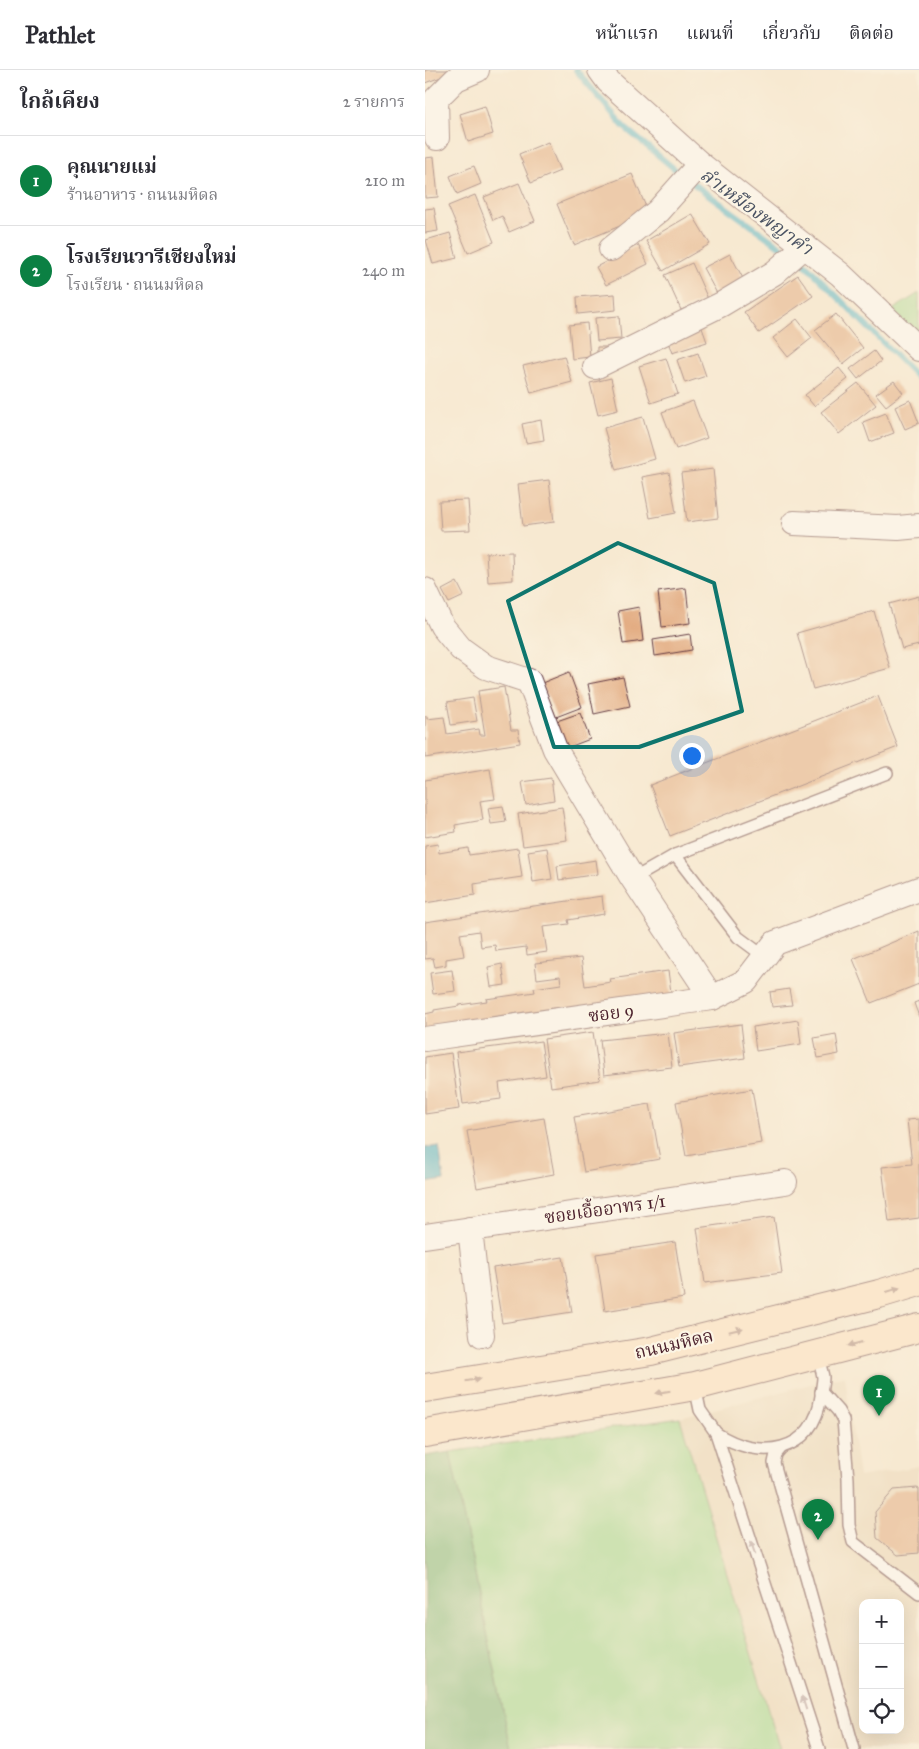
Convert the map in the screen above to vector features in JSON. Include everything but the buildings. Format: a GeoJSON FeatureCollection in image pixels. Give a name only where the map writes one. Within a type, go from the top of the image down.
{"type":"FeatureCollection","features":[{"type":"Feature","properties":{"kind":"main road","name":"ถนนมหิดล"},"geometry":{"type":"LineString","coordinates":[[425,1388],[651,1351],[879,1294],[919,1282]]}},
{"type":"Feature","properties":{"kind":"main road"},"geometry":{"type":"LineString","coordinates":[[425,1433],[695,1386],[919,1328]]}},
{"type":"Feature","properties":{"kind":"street"},"geometry":{"type":"LineString","coordinates":[[437,138],[436,99],[456,79],[477,70]]}},
{"type":"Feature","properties":{"kind":"street"},"geometry":{"type":"LineString","coordinates":[[600,70],[607,82],[697,168],[795,255],[840,274],[919,349]]}},
{"type":"Feature","properties":{"kind":"street"},"geometry":{"type":"LineString","coordinates":[[611,249],[658,211],[697,168]]}},
{"type":"Feature","properties":{"kind":"street"},"geometry":{"type":"LineString","coordinates":[[595,367],[722,304],[774,273],[795,255]]}},
{"type":"Feature","properties":{"kind":"street"},"geometry":{"type":"LineString","coordinates":[[794,523],[898,528],[919,526]]}},
{"type":"Feature","properties":{"kind":"street"},"geometry":{"type":"LineString","coordinates":[[425,590],[442,626],[461,649],[486,667],[529,681],[555,749],[633,879],[712,998]]}},
{"type":"Feature","properties":{"kind":"street"},"geometry":{"type":"LineString","coordinates":[[770,950],[919,889]]}},
{"type":"Feature","properties":{"kind":"street","name":"ซอย 9"},"geometry":{"type":"LineString","coordinates":[[425,1040],[712,998],[746,981],[770,950]]}},
{"type":"Feature","properties":{"kind":"street","name":"ซอยเอื้ออาทร 1/1"},"geometry":{"type":"LineString","coordinates":[[425,1236],[785,1182]]}},
{"type":"Feature","properties":{"kind":"street"},"geometry":{"type":"LineString","coordinates":[[470,1229],[483,1335]]}},
{"type":"Feature","properties":{"kind":"lane"},"geometry":{"type":"LineString","coordinates":[[633,879],[675,855],[887,773]]}},
{"type":"Feature","properties":{"kind":"lane"},"geometry":{"type":"LineString","coordinates":[[675,855],[738,936],[770,950]]}},
{"type":"Feature","properties":{"kind":"lane"},"geometry":{"type":"LineString","coordinates":[[817,1354],[823,1378],[819,1408],[814,1423],[808,1432],[781,1448],[776,1454],[774,1463],[853,1749]]}},
{"type":"Feature","properties":{"kind":"lane"},"geometry":{"type":"LineString","coordinates":[[695,1386],[700,1410],[716,1434],[819,1749]]}},
{"type":"Feature","properties":{"kind":"lane"},"geometry":{"type":"LineString","coordinates":[[821,1392],[838,1411],[843,1420],[848,1479],[849,1525],[853,1542],[919,1593]]}},
{"type":"Feature","properties":{"kind":"lane"},"geometry":{"type":"LineString","coordinates":[[716,1434],[732,1443],[749,1448],[763,1450],[781,1448]]}},
{"type":"Feature","properties":{"kind":"highlighted area"},"geometry":{"type":"Polygon","coordinates":[[[618,543],[714,583],[742,711],[639,747],[554,747],[508,601],[618,543]]]}},
{"type":"Feature","properties":{"kind":"shaded area"},"geometry":{"type":"Polygon","coordinates":[[[845,1375],[859,1477],[919,1466],[919,1749],[780,1749],[680,1418],[845,1375]]]}},
{"type":"Feature","properties":{"kind":"green space"},"geometry":{"type":"Polygon","coordinates":[[[919,293],[919,338],[892,310],[919,293]]]}},
{"type":"Feature","properties":{"kind":"green space"},"geometry":{"type":"Polygon","coordinates":[[[680,1418],[780,1749],[511,1749],[450,1452],[680,1418]]]}},
{"type":"Feature","properties":{"kind":"green space"},"geometry":{"type":"Polygon","coordinates":[[[450,1452],[511,1749],[425,1749],[425,1456],[450,1452]]]}},
{"type":"Feature","properties":{"kind":"water"},"geometry":{"type":"Polygon","coordinates":[[[439,1146],[444,1180],[425,1183],[425,1148],[439,1146]]]}},
{"type":"Feature","properties":{"kind":"waterway","name":"ลำเหมืองพญาคำ"},"geometry":{"type":"LineString","coordinates":[[576,70],[624,127],[683,176]]}},
{"type":"Feature","properties":{"kind":"waterway","name":"ลำเหมืองพญาคำ"},"geometry":{"type":"LineString","coordinates":[[691,182],[807,266],[919,379]]}},
{"type":"Feature","properties":{"kind":"place","name":"คุณนายแม่"},"geometry":{"type":"Point","coordinates":[879,1416]}},
{"type":"Feature","properties":{"kind":"place","name":"โรงเรียนวารีเชียงใหม่"},"geometry":{"type":"Point","coordinates":[818,1540]}}]}
